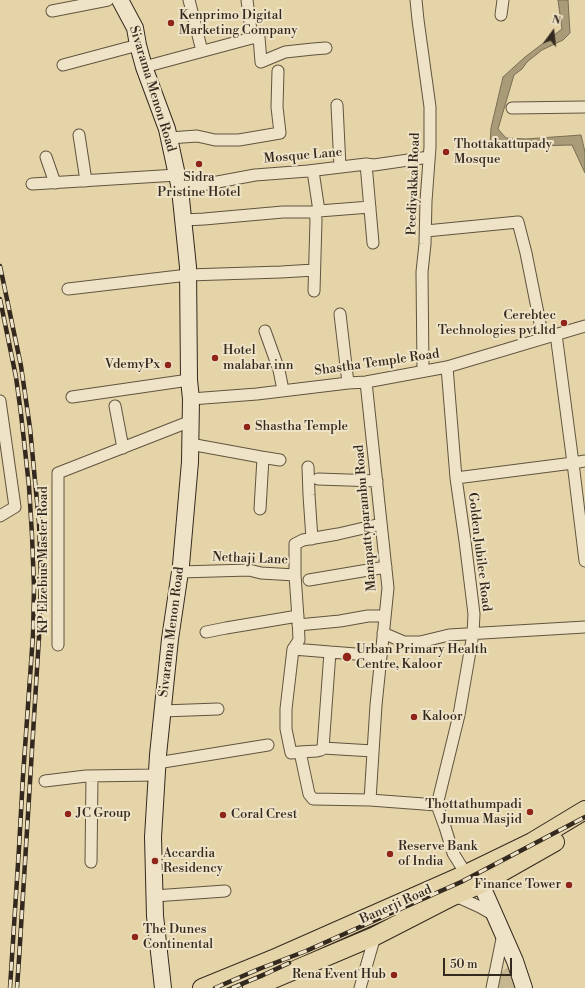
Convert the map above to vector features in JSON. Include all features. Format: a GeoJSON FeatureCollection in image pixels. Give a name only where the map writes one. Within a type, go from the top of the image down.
{"type":"FeatureCollection","features":[{"type":"Feature","properties":{"kind":"main road","name":"Banerji Road"},"geometry":{"type":"LineString","coordinates":[[252,988],[375,936],[451,898],[474,879],[585,810]]}},
{"type":"Feature","properties":{"kind":"main road","name":"Banerji Road"},"geometry":{"type":"LineString","coordinates":[[202,988],[538,852],[585,824]]}},
{"type":"Feature","properties":{"kind":"street"},"geometry":{"type":"LineString","coordinates":[[52,11],[108,0]]}},
{"type":"Feature","properties":{"kind":"street","name":"Sivarama Menon Road"},"geometry":{"type":"LineString","coordinates":[[120,0],[135,28],[144,67],[167,129],[184,220],[188,275],[189,380],[191,399],[190,462],[181,565],[170,640],[162,711],[153,837],[155,916],[163,988]]}},
{"type":"Feature","properties":{"kind":"street"},"geometry":{"type":"LineString","coordinates":[[189,0],[202,51]]}},
{"type":"Feature","properties":{"kind":"street"},"geometry":{"type":"LineString","coordinates":[[247,0],[252,38]]}},
{"type":"Feature","properties":{"kind":"street","name":"Peediyakkal Road"},"geometry":{"type":"LineString","coordinates":[[416,0],[430,107],[426,231],[422,272],[423,371]]}},
{"type":"Feature","properties":{"kind":"street"},"geometry":{"type":"LineString","coordinates":[[501,15],[503,0]]}},
{"type":"Feature","properties":{"kind":"street"},"geometry":{"type":"LineString","coordinates":[[144,67],[259,37],[261,62],[285,52],[326,48]]}},
{"type":"Feature","properties":{"kind":"street"},"geometry":{"type":"LineString","coordinates":[[63,64],[138,45]]}},
{"type":"Feature","properties":{"kind":"street"},"geometry":{"type":"LineString","coordinates":[[169,138],[197,136],[215,140],[239,140],[280,133],[277,107],[278,71]]}},
{"type":"Feature","properties":{"kind":"street"},"geometry":{"type":"LineString","coordinates":[[337,104],[340,168]]}},
{"type":"Feature","properties":{"kind":"street"},"geometry":{"type":"LineString","coordinates":[[512,108],[585,107]]}},
{"type":"Feature","properties":{"kind":"street"},"geometry":{"type":"LineString","coordinates":[[79,135],[86,181]]}},
{"type":"Feature","properties":{"kind":"street"},"geometry":{"type":"LineString","coordinates":[[46,157],[55,183]]}},
{"type":"Feature","properties":{"kind":"street","name":"Mosque Lane"},"geometry":{"type":"LineString","coordinates":[[32,184],[86,181],[178,182],[313,171],[366,164],[374,165],[429,157]]}},
{"type":"Feature","properties":{"kind":"street"},"geometry":{"type":"LineString","coordinates":[[366,164],[373,243]]}},
{"type":"Feature","properties":{"kind":"street"},"geometry":{"type":"LineString","coordinates":[[313,171],[319,211],[370,207]]}},
{"type":"Feature","properties":{"kind":"street"},"geometry":{"type":"LineString","coordinates":[[184,220],[204,220],[282,212],[315,212],[314,291]]}},
{"type":"Feature","properties":{"kind":"street"},"geometry":{"type":"LineString","coordinates":[[426,231],[518,222],[526,253],[543,338]]}},
{"type":"Feature","properties":{"kind":"street"},"geometry":{"type":"LineString","coordinates":[[68,290],[188,275],[274,273],[314,270]]}},
{"type":"Feature","properties":{"kind":"street"},"geometry":{"type":"LineString","coordinates":[[340,314],[348,382]]}},
{"type":"Feature","properties":{"kind":"street","name":"Shastha Temple Road"},"geometry":{"type":"LineString","coordinates":[[191,399],[348,382],[366,382],[447,367],[585,326]]}},
{"type":"Feature","properties":{"kind":"street"},"geometry":{"type":"LineString","coordinates":[[265,331],[283,390]]}},
{"type":"Feature","properties":{"kind":"street"},"geometry":{"type":"LineString","coordinates":[[556,334],[585,561]]}},
{"type":"Feature","properties":{"kind":"street","name":"Golden Jubilee Road"},"geometry":{"type":"LineString","coordinates":[[437,805],[458,715],[474,614],[456,478],[447,367]]}},
{"type":"Feature","properties":{"kind":"street"},"geometry":{"type":"LineString","coordinates":[[72,397],[189,380]]}},
{"type":"Feature","properties":{"kind":"street","name":"Manapattyparambu Road"},"geometry":{"type":"LineString","coordinates":[[366,382],[388,588],[376,705],[370,800]]}},
{"type":"Feature","properties":{"kind":"street"},"geometry":{"type":"LineString","coordinates":[[0,402],[15,507],[0,516]]}},
{"type":"Feature","properties":{"kind":"street"},"geometry":{"type":"LineString","coordinates":[[115,406],[123,448]]}},
{"type":"Feature","properties":{"kind":"street","name":"KP Elzebius Master Road"},"geometry":{"type":"LineString","coordinates":[[58,645],[58,473],[191,421]]}},
{"type":"Feature","properties":{"kind":"street"},"geometry":{"type":"LineString","coordinates":[[190,444],[280,460]]}},
{"type":"Feature","properties":{"kind":"street"},"geometry":{"type":"LineString","coordinates":[[260,508],[263,458]]}},
{"type":"Feature","properties":{"kind":"street"},"geometry":{"type":"LineString","coordinates":[[456,478],[585,461]]}},
{"type":"Feature","properties":{"kind":"street"},"geometry":{"type":"LineString","coordinates":[[308,467],[308,495],[312,538]]}},
{"type":"Feature","properties":{"kind":"street"},"geometry":{"type":"LineString","coordinates":[[318,479],[377,481]]}},
{"type":"Feature","properties":{"kind":"street"},"geometry":{"type":"LineString","coordinates":[[373,751],[323,748],[317,751],[291,753],[286,729],[286,710],[294,649],[299,640],[295,574],[295,544],[303,540],[381,524]]}},
{"type":"Feature","properties":{"kind":"street"},"geometry":{"type":"LineString","coordinates":[[309,580],[386,567]]}},
{"type":"Feature","properties":{"kind":"street","name":"Nethaji Lane"},"geometry":{"type":"LineString","coordinates":[[180,572],[249,570],[261,573],[295,574]]}},
{"type":"Feature","properties":{"kind":"street"},"geometry":{"type":"LineString","coordinates":[[206,632],[226,628],[298,620],[340,621],[368,616],[385,616]]}},
{"type":"Feature","properties":{"kind":"street"},"geometry":{"type":"LineString","coordinates":[[383,633],[404,642],[420,642],[449,635],[585,627]]}},
{"type":"Feature","properties":{"kind":"street"},"geometry":{"type":"LineString","coordinates":[[294,649],[381,656]]}},
{"type":"Feature","properties":{"kind":"street"},"geometry":{"type":"LineString","coordinates":[[323,748],[330,652]]}},
{"type":"Feature","properties":{"kind":"street"},"geometry":{"type":"LineString","coordinates":[[162,711],[218,709]]}},
{"type":"Feature","properties":{"kind":"street"},"geometry":{"type":"LineString","coordinates":[[45,781],[157,769],[268,745]]}},
{"type":"Feature","properties":{"kind":"street"},"geometry":{"type":"LineString","coordinates":[[300,752],[309,794],[313,799],[370,800],[437,805],[453,853],[474,879],[494,915],[515,961],[524,988]]}},
{"type":"Feature","properties":{"kind":"street"},"geometry":{"type":"LineString","coordinates":[[91,862],[92,776]]}},
{"type":"Feature","properties":{"kind":"street"},"geometry":{"type":"LineString","coordinates":[[154,896],[225,891]]}},
{"type":"Feature","properties":{"kind":"street"},"geometry":{"type":"LineString","coordinates":[[451,898],[460,898],[494,915]]}},
{"type":"Feature","properties":{"kind":"street"},"geometry":{"type":"LineString","coordinates":[[492,988],[503,934]]}},
{"type":"Feature","properties":{"kind":"street"},"geometry":{"type":"LineString","coordinates":[[360,988],[375,936]]}},
{"type":"Feature","properties":{"kind":"shaded area"},"geometry":{"type":"Polygon","coordinates":[[[558,0],[568,0],[570,33],[563,40],[542,50],[514,75],[498,129],[506,138],[526,139],[581,135],[585,152],[585,173],[572,145],[494,147],[490,144],[491,128],[503,77],[525,57],[562,29],[558,0]]]}},
{"type":"Feature","properties":{"kind":"shaded area"},"geometry":{"type":"Polygon","coordinates":[[[509,966],[518,988],[495,988],[498,975],[509,966]]]}},
{"type":"Feature","properties":{"kind":"railway"},"geometry":{"type":"LineString","coordinates":[[0,266],[21,366],[30,428],[39,523],[41,580],[39,637],[17,988]]}},
{"type":"Feature","properties":{"kind":"railway"},"geometry":{"type":"LineString","coordinates":[[0,299],[16,377],[21,414],[29,486],[34,587],[33,635],[10,988]]}},
{"type":"Feature","properties":{"kind":"railway"},"geometry":{"type":"LineString","coordinates":[[215,988],[306,951],[461,882],[585,817]]}},
{"type":"Feature","properties":{"kind":"railway"},"geometry":{"type":"LineString","coordinates":[[232,988],[289,963]]}},
{"type":"Feature","properties":{"kind":"place","name":"Kenprimo Digital Marketing Company"},"geometry":{"type":"Point","coordinates":[171,23]}},
{"type":"Feature","properties":{"kind":"place","name":"Thottakattupady Mosque"},"geometry":{"type":"Point","coordinates":[446,152]}},
{"type":"Feature","properties":{"kind":"place","name":"Sidra Pristine Hotel"},"geometry":{"type":"Point","coordinates":[199,164]}},
{"type":"Feature","properties":{"kind":"place","name":"Cerebtec Technologies pvt.ltd"},"geometry":{"type":"Point","coordinates":[564,323]}},
{"type":"Feature","properties":{"kind":"place","name":"Hotel malabar inn"},"geometry":{"type":"Point","coordinates":[215,358]}},
{"type":"Feature","properties":{"kind":"place","name":"VdemyPx"},"geometry":{"type":"Point","coordinates":[168,365]}},
{"type":"Feature","properties":{"kind":"place","name":"Shastha Temple"},"geometry":{"type":"Point","coordinates":[247,427]}},
{"type":"Feature","properties":{"kind":"place","name":"Urban Primary Health Centre, Kaloor"},"geometry":{"type":"Point","coordinates":[347,657]}},
{"type":"Feature","properties":{"kind":"place","name":"Kaloor"},"geometry":{"type":"Point","coordinates":[414,717]}},
{"type":"Feature","properties":{"kind":"place","name":"Thottathumpadi Jumua Masjid"},"geometry":{"type":"Point","coordinates":[530,812]}},
{"type":"Feature","properties":{"kind":"place","name":"JC Group"},"geometry":{"type":"Point","coordinates":[68,814]}},
{"type":"Feature","properties":{"kind":"place","name":"Coral Crest"},"geometry":{"type":"Point","coordinates":[223,815]}},
{"type":"Feature","properties":{"kind":"place","name":"Reserve Bank of India"},"geometry":{"type":"Point","coordinates":[390,854]}},
{"type":"Feature","properties":{"kind":"place","name":"Accardia Residency"},"geometry":{"type":"Point","coordinates":[155,861]}},
{"type":"Feature","properties":{"kind":"place","name":"Finance Tower"},"geometry":{"type":"Point","coordinates":[569,885]}},
{"type":"Feature","properties":{"kind":"place","name":"The Dunes Continental"},"geometry":{"type":"Point","coordinates":[135,937]}},
{"type":"Feature","properties":{"kind":"place","name":"Rena Event Hub"},"geometry":{"type":"Point","coordinates":[394,975]}}]}
